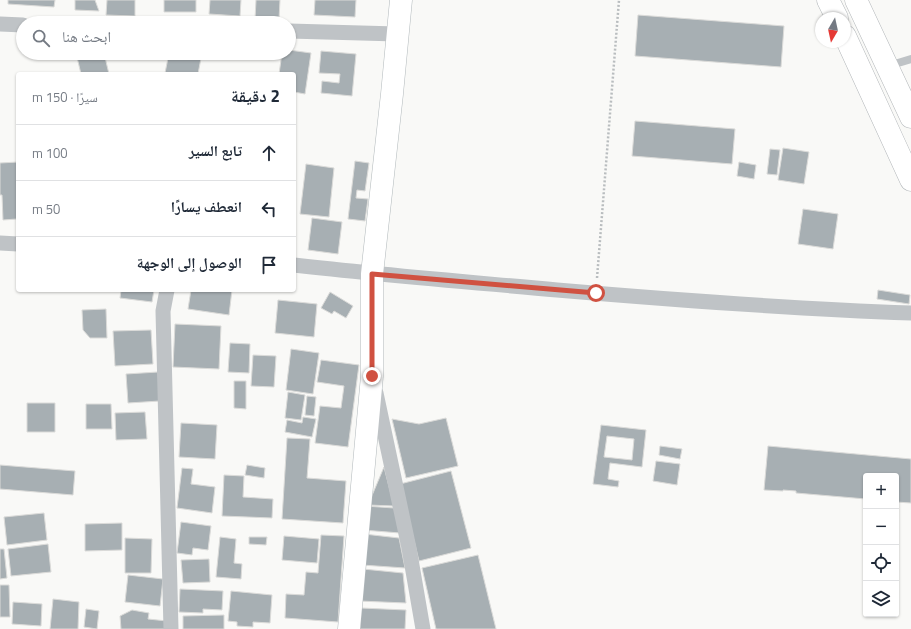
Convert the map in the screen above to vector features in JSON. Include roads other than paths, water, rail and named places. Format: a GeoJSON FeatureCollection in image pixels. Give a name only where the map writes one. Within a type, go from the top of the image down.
{"type":"FeatureCollection","features":[{"type":"Feature","properties":{"kind":"main road"},"geometry":{"type":"LineString","coordinates":[[349,629],[372,376],[372,274],[401,0]]}},
{"type":"Feature","properties":{"kind":"main road"},"geometry":{"type":"LineString","coordinates":[[828,0],[833,12]]}},
{"type":"Feature","properties":{"kind":"main road"},"geometry":{"type":"LineString","coordinates":[[856,0],[911,117]]}},
{"type":"Feature","properties":{"kind":"main road"},"geometry":{"type":"LineString","coordinates":[[850,48],[911,180]]}},
{"type":"Feature","properties":{"kind":"street"},"geometry":{"type":"LineString","coordinates":[[0,24],[16,25]]}},
{"type":"Feature","properties":{"kind":"street"},"geometry":{"type":"LineString","coordinates":[[296,31],[398,34]]}},
{"type":"Feature","properties":{"kind":"street"},"geometry":{"type":"LineString","coordinates":[[0,243],[16,244]]}},
{"type":"Feature","properties":{"kind":"street"},"geometry":{"type":"LineString","coordinates":[[296,265],[372,274],[622,296],[846,311],[911,313]]}},
{"type":"Feature","properties":{"kind":"street"},"geometry":{"type":"LineString","coordinates":[[167,292],[163,311],[171,629]]}},
{"type":"Feature","properties":{"kind":"street"},"geometry":{"type":"LineString","coordinates":[[372,376],[409,548],[423,629]]}},
{"type":"Feature","properties":{"kind":"lane"},"geometry":{"type":"LineString","coordinates":[[887,66],[911,59]]}}]}
